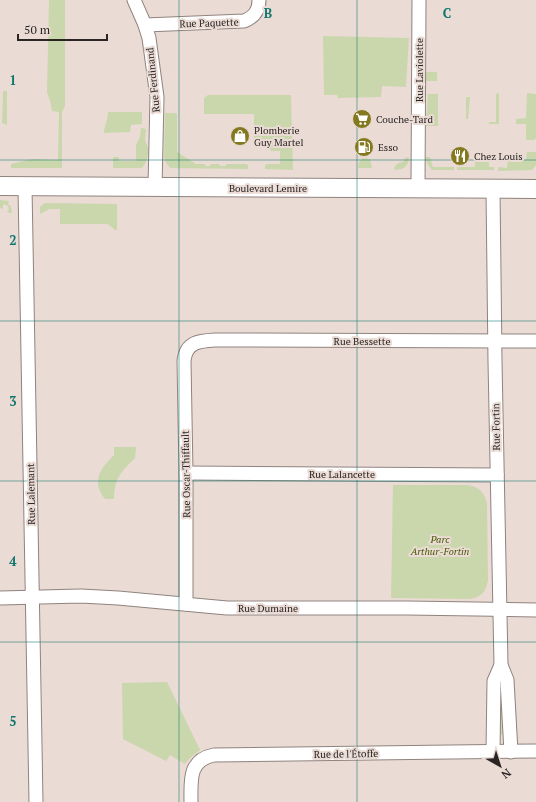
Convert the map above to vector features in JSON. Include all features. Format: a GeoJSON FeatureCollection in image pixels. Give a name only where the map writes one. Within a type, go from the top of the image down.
{"type":"FeatureCollection","features":[{"type":"Feature","properties":{"kind":"main road","name":"Boulevard Lemire"},"geometry":{"type":"LineString","coordinates":[[0,186],[536,189]]}},
{"type":"Feature","properties":{"kind":"street","name":"Rue Ferdinand"},"geometry":{"type":"LineString","coordinates":[[134,0],[149,38],[157,97],[155,187]]}},
{"type":"Feature","properties":{"kind":"street","name":"Rue Paquette"},"geometry":{"type":"LineString","coordinates":[[145,25],[244,21],[255,14],[258,8],[259,0]]}},
{"type":"Feature","properties":{"kind":"street","name":"Rue Laviolette"},"geometry":{"type":"LineString","coordinates":[[418,188],[419,0]]}},
{"type":"Feature","properties":{"kind":"street","name":"Rue Lalemant"},"geometry":{"type":"LineString","coordinates":[[25,186],[36,802]]}},
{"type":"Feature","properties":{"kind":"street","name":"Rue Fortin"},"geometry":{"type":"LineString","coordinates":[[493,189],[501,664],[507,680],[511,752]]}},
{"type":"Feature","properties":{"kind":"street","name":"Rue Bessette"},"geometry":{"type":"LineString","coordinates":[[189,346],[194,343],[217,340],[536,341]]}},
{"type":"Feature","properties":{"kind":"street","name":"Rue Oscar-Thiffault"},"geometry":{"type":"LineString","coordinates":[[186,604],[184,356],[189,346]]}},
{"type":"Feature","properties":{"kind":"street","name":"Rue Lalancette"},"geometry":{"type":"LineString","coordinates":[[186,473],[497,474]]}},
{"type":"Feature","properties":{"kind":"street","name":"Rue Dumaine"},"geometry":{"type":"LineString","coordinates":[[0,598],[81,596],[227,608],[536,610]]}},
{"type":"Feature","properties":{"kind":"street","name":"Rue Fortin"},"geometry":{"type":"LineString","coordinates":[[493,752],[494,681],[501,664]]}},
{"type":"Feature","properties":{"kind":"street","name":"Rue de l'Étoffe"},"geometry":{"type":"LineString","coordinates":[[191,802],[193,770],[199,761],[214,755],[536,751]]}},
{"type":"Feature","properties":{"kind":"green space"},"geometry":{"type":"Polygon","coordinates":[[[49,0],[65,0],[65,106],[62,112],[62,168],[11,168],[11,164],[32,159],[58,160],[59,112],[52,111],[47,92],[49,0]]]}},
{"type":"Feature","properties":{"kind":"green space"},"geometry":{"type":"Polygon","coordinates":[[[323,36],[409,38],[406,87],[382,86],[381,97],[338,98],[337,95],[324,95],[323,36]]]}},
{"type":"Feature","properties":{"kind":"green space"},"geometry":{"type":"Polygon","coordinates":[[[426,72],[437,72],[437,81],[426,81],[426,72]]]}},
{"type":"Feature","properties":{"kind":"green space"},"geometry":{"type":"Polygon","coordinates":[[[3,91],[7,91],[7,125],[2,123],[3,91]]]}},
{"type":"Feature","properties":{"kind":"green space"},"geometry":{"type":"Polygon","coordinates":[[[498,93],[499,124],[489,124],[489,122],[496,122],[496,94],[498,93]]]}},
{"type":"Feature","properties":{"kind":"green space"},"geometry":{"type":"Polygon","coordinates":[[[527,93],[536,94],[536,138],[534,140],[526,140],[526,124],[516,124],[516,119],[526,118],[527,93]]]}},
{"type":"Feature","properties":{"kind":"green space"},"geometry":{"type":"Polygon","coordinates":[[[428,94],[438,94],[438,126],[426,126],[428,94]]]}},
{"type":"Feature","properties":{"kind":"green space"},"geometry":{"type":"Polygon","coordinates":[[[208,95],[291,95],[293,170],[265,169],[265,165],[267,164],[280,164],[280,151],[271,151],[269,142],[254,142],[254,114],[204,114],[204,98],[208,95]]]}},
{"type":"Feature","properties":{"kind":"green space"},"geometry":{"type":"Polygon","coordinates":[[[466,97],[470,97],[468,119],[466,119],[466,97]]]}},
{"type":"Feature","properties":{"kind":"green space"},"geometry":{"type":"Polygon","coordinates":[[[108,112],[142,112],[142,124],[131,125],[130,132],[104,133],[108,112]]]}},
{"type":"Feature","properties":{"kind":"green space"},"geometry":{"type":"Polygon","coordinates":[[[165,113],[177,114],[177,152],[196,164],[205,164],[205,166],[210,166],[211,164],[219,164],[220,166],[226,166],[226,164],[246,164],[248,165],[248,169],[170,168],[165,161],[164,156],[165,113]]]}},
{"type":"Feature","properties":{"kind":"green space"},"geometry":{"type":"Polygon","coordinates":[[[141,128],[146,129],[145,141],[148,148],[147,158],[142,168],[113,168],[113,157],[119,157],[119,161],[136,161],[136,145],[140,137],[141,128]]]}},
{"type":"Feature","properties":{"kind":"green space"},"geometry":{"type":"Polygon","coordinates":[[[527,152],[536,152],[536,165],[532,170],[498,171],[498,167],[507,168],[508,160],[526,160],[527,152]]]}},
{"type":"Feature","properties":{"kind":"green space"},"geometry":{"type":"Polygon","coordinates":[[[406,157],[409,158],[406,166],[402,169],[394,170],[396,165],[403,162],[406,157]]]}},
{"type":"Feature","properties":{"kind":"green space"},"geometry":{"type":"Polygon","coordinates":[[[425,157],[430,157],[433,167],[454,167],[454,170],[432,170],[425,157]]]}},
{"type":"Feature","properties":{"kind":"green space"},"geometry":{"type":"Polygon","coordinates":[[[363,158],[370,159],[372,168],[358,168],[359,162],[363,158]]]}},
{"type":"Feature","properties":{"kind":"green space"},"geometry":{"type":"Polygon","coordinates":[[[475,159],[489,161],[489,167],[494,167],[494,170],[457,170],[457,167],[475,167],[475,159]]]}},
{"type":"Feature","properties":{"kind":"green space"},"geometry":{"type":"Polygon","coordinates":[[[0,200],[9,201],[8,204],[11,207],[12,213],[7,211],[9,210],[8,206],[3,204],[3,209],[0,208],[0,200]]]}},
{"type":"Feature","properties":{"kind":"green space"},"geometry":{"type":"Polygon","coordinates":[[[46,203],[117,204],[117,230],[108,224],[60,224],[60,209],[49,209],[40,214],[40,207],[46,203]]]}},
{"type":"Feature","properties":{"kind":"green space"},"geometry":{"type":"Polygon","coordinates":[[[114,447],[136,447],[135,458],[119,476],[114,499],[105,499],[101,493],[98,481],[101,470],[114,455],[114,447]]]}},
{"type":"Feature","properties":{"kind":"green space","name":"Parc Arthur-Fortin"},"geometry":{"type":"Polygon","coordinates":[[[393,485],[468,485],[475,487],[483,493],[487,503],[488,580],[485,590],[478,597],[470,599],[391,598],[393,485]]]}},
{"type":"Feature","properties":{"kind":"green space"},"geometry":{"type":"Polygon","coordinates":[[[499,680],[502,680],[503,735],[500,734],[499,722],[499,680]]]}},
{"type":"Feature","properties":{"kind":"green space"},"geometry":{"type":"Polygon","coordinates":[[[167,682],[200,750],[185,764],[170,755],[166,761],[123,739],[122,683],[167,682]]]}},
{"type":"Feature","properties":{"kind":"place","name":"Couche-Tard"},"geometry":{"type":"Point","coordinates":[362,119]}},
{"type":"Feature","properties":{"kind":"place","name":"Plomberie Guy Martel"},"geometry":{"type":"Point","coordinates":[240,136]}},
{"type":"Feature","properties":{"kind":"place","name":"Esso"},"geometry":{"type":"Point","coordinates":[364,147]}},
{"type":"Feature","properties":{"kind":"place","name":"Chez Louis"},"geometry":{"type":"Point","coordinates":[460,156]}}]}
